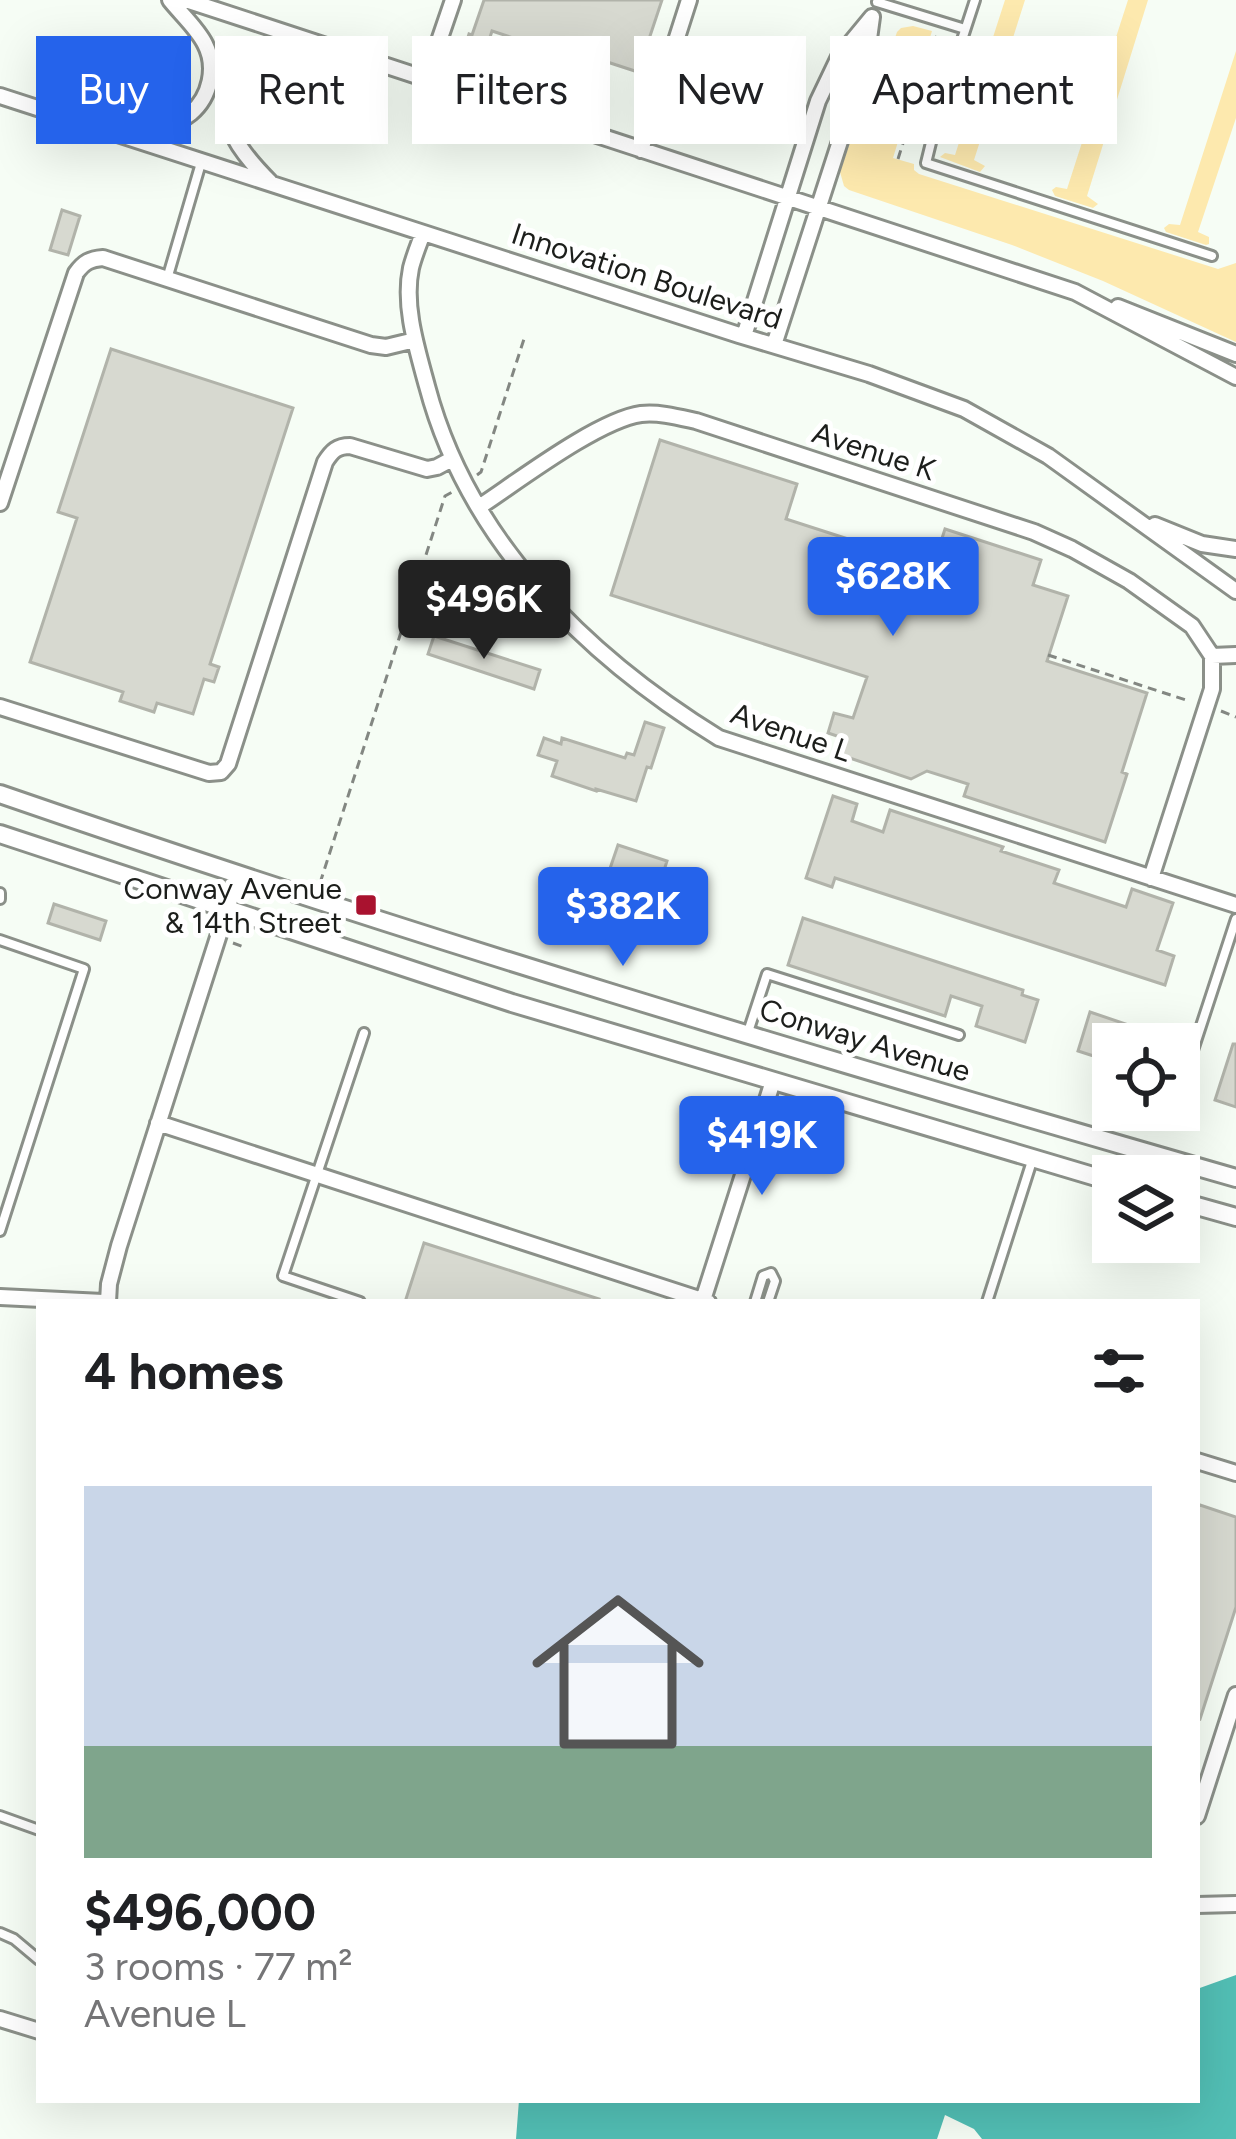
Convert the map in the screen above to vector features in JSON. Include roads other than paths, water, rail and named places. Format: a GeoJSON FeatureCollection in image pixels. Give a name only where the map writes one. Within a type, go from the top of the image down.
{"type":"FeatureCollection","features":[{"type":"Feature","properties":{"kind":"street"},"geometry":{"type":"LineString","coordinates":[[170,0],[206,44],[211,73],[208,88],[191,113]]}},
{"type":"Feature","properties":{"kind":"street"},"geometry":{"type":"LineString","coordinates":[[186,0],[295,36]]}},
{"type":"Feature","properties":{"kind":"street"},"geometry":{"type":"LineString","coordinates":[[441,36],[453,0]]}},
{"type":"Feature","properties":{"kind":"street"},"geometry":{"type":"LineString","coordinates":[[641,150],[689,0]]}},
{"type":"Feature","properties":{"kind":"street"},"geometry":{"type":"LineString","coordinates":[[744,336],[818,100],[839,57],[875,6]]}},
{"type":"Feature","properties":{"kind":"street"},"geometry":{"type":"LineString","coordinates":[[774,345],[866,61],[875,6]]}},
{"type":"Feature","properties":{"kind":"street","name":"Innovation Boulevard"},"geometry":{"type":"LineString","coordinates":[[0,96],[36,108]]}},
{"type":"Feature","properties":{"kind":"street"},"geometry":{"type":"LineString","coordinates":[[0,111],[36,108]]}},
{"type":"Feature","properties":{"kind":"street"},"geometry":{"type":"LineString","coordinates":[[610,140],[1157,320],[1236,354]]}},
{"type":"Feature","properties":{"kind":"street","name":"Innovation Boulevard"},"geometry":{"type":"LineString","coordinates":[[148,144],[869,374],[964,410],[1048,456],[1236,590]]}},
{"type":"Feature","properties":{"kind":"street"},"geometry":{"type":"LineString","coordinates":[[240,144],[272,184]]}},
{"type":"Feature","properties":{"kind":"street","name":"Avenue L"},"geometry":{"type":"LineString","coordinates":[[423,233],[410,271],[410,305],[435,417],[452,459],[522,572],[566,621],[676,712],[719,738],[1236,905]]}},
{"type":"Feature","properties":{"kind":"street"},"geometry":{"type":"LineString","coordinates":[[0,503],[82,263],[103,258],[371,345],[415,340]]}},
{"type":"Feature","properties":{"kind":"street"},"geometry":{"type":"LineString","coordinates":[[1075,292],[1236,377]]}},
{"type":"Feature","properties":{"kind":"street","name":"Avenue K"},"geometry":{"type":"LineString","coordinates":[[479,507],[612,422],[640,415],[682,418],[1034,532],[1072,549],[1129,581],[1192,626],[1212,656]]}},
{"type":"Feature","properties":{"kind":"street"},"geometry":{"type":"LineString","coordinates":[[0,707],[209,773],[220,772],[228,764],[332,451],[350,446],[427,469],[452,459]]}},
{"type":"Feature","properties":{"kind":"street"},"geometry":{"type":"LineString","coordinates":[[1139,519],[1202,544],[1236,549]]}},
{"type":"Feature","properties":{"kind":"street"},"geometry":{"type":"LineString","coordinates":[[1151,878],[1212,689],[1212,656],[1236,655]]}},
{"type":"Feature","properties":{"kind":"street","name":"Conway Avenue"},"geometry":{"type":"LineString","coordinates":[[0,794],[529,968],[1236,1178]]}},
{"type":"Feature","properties":{"kind":"street"},"geometry":{"type":"LineString","coordinates":[[0,834],[512,1003],[1092,1175]]}},
{"type":"Feature","properties":{"kind":"street"},"geometry":{"type":"LineString","coordinates":[[106,1299],[118,1246],[238,875]]}},
{"type":"Feature","properties":{"kind":"street"},"geometry":{"type":"LineString","coordinates":[[707,1299],[773,1081]]}},
{"type":"Feature","properties":{"kind":"street"},"geometry":{"type":"LineString","coordinates":[[158,1123],[700,1299]]}},
{"type":"Feature","properties":{"kind":"street"},"geometry":{"type":"LineString","coordinates":[[1200,1207],[1236,1217]]}},
{"type":"Feature","properties":{"kind":"street"},"geometry":{"type":"LineString","coordinates":[[0,1297],[42,1299]]}},
{"type":"Feature","properties":{"kind":"street"},"geometry":{"type":"LineString","coordinates":[[1200,1462],[1236,1474]]}},
{"type":"Feature","properties":{"kind":"street"},"geometry":{"type":"LineString","coordinates":[[1200,1807],[1236,1695]]}},
{"type":"Feature","properties":{"kind":"street"},"geometry":{"type":"LineString","coordinates":[[1200,1905],[1236,1904]]}},
{"type":"Feature","properties":{"kind":"street"},"geometry":{"type":"LineString","coordinates":[[0,2019],[36,2030]]}},
{"type":"Feature","properties":{"kind":"lane"},"geometry":{"type":"LineString","coordinates":[[975,0],[926,163],[1212,256]]}},
{"type":"Feature","properties":{"kind":"lane"},"geometry":{"type":"LineString","coordinates":[[875,6],[965,29]]}},
{"type":"Feature","properties":{"kind":"lane"},"geometry":{"type":"LineString","coordinates":[[167,279],[202,162]]}},
{"type":"Feature","properties":{"kind":"lane"},"geometry":{"type":"LineString","coordinates":[[1200,1029],[1236,919]]}},
{"type":"Feature","properties":{"kind":"lane"},"geometry":{"type":"LineString","coordinates":[[0,940],[85,969],[0,1231]]}},
{"type":"Feature","properties":{"kind":"lane"},"geometry":{"type":"LineString","coordinates":[[748,1034],[767,974],[959,1035]]}},
{"type":"Feature","properties":{"kind":"lane"},"geometry":{"type":"LineString","coordinates":[[351,1299],[284,1276],[364,1034]]}},
{"type":"Feature","properties":{"kind":"lane"},"geometry":{"type":"LineString","coordinates":[[988,1299],[1033,1158]]}},
{"type":"Feature","properties":{"kind":"lane"},"geometry":{"type":"LineString","coordinates":[[756,1299],[763,1276],[771,1273],[775,1281],[769,1299]]}},
{"type":"Feature","properties":{"kind":"lane"},"geometry":{"type":"LineString","coordinates":[[0,1816],[36,1829]]}},
{"type":"Feature","properties":{"kind":"lane"},"geometry":{"type":"LineString","coordinates":[[0,1933],[36,1958]]}},
{"type":"Feature","properties":{"kind":"water"},"geometry":{"type":"Polygon","coordinates":[[[1236,1975],[1236,2139],[982,2139],[974,2129],[945,2115],[937,2139],[516,2139],[519,2103],[1200,2103],[1200,1988],[1236,1975]]]}},
{"type":"Feature","properties":{"kind":"place","name":"Conway Avenue & 14th Street"},"geometry":{"type":"Point","coordinates":[366,905]}}]}
